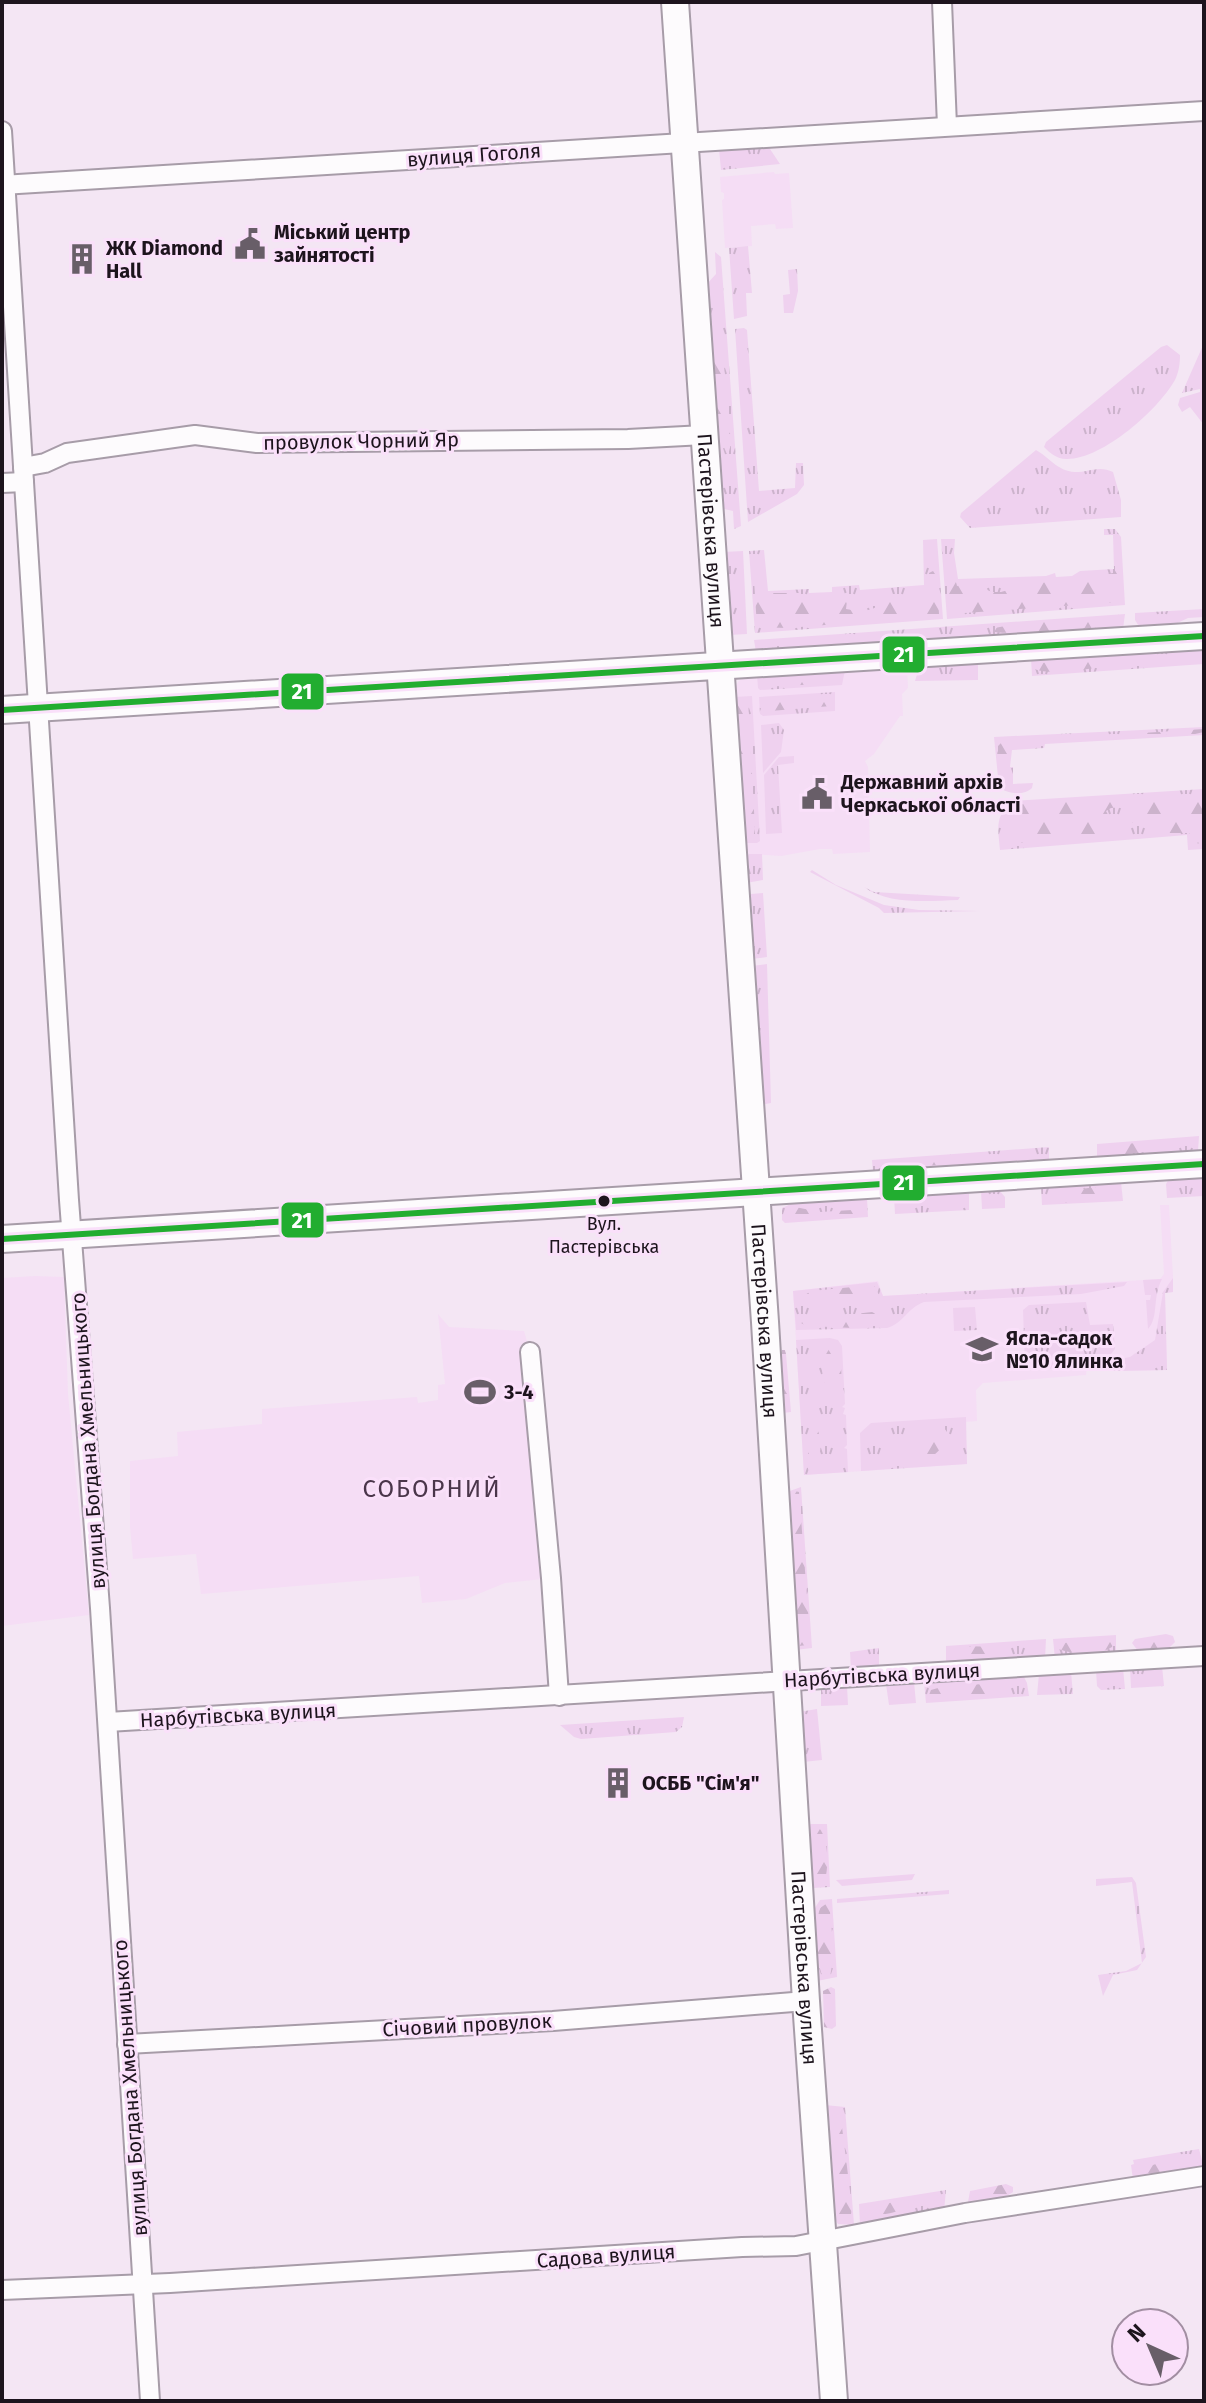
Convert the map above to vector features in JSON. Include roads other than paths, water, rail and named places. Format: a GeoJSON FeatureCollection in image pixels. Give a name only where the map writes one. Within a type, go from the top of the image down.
{"type":"FeatureCollection","features":[{"type":"Feature","properties":{"kind":"main road","name":"Пастерівська вулиця"},"geometry":{"type":"LineString","coordinates":[[675,2],[834,2401]]}},
{"type":"Feature","properties":{"kind":"main road"},"geometry":{"type":"LineString","coordinates":[[2,710],[1204,636]]}},
{"type":"Feature","properties":{"kind":"main road"},"geometry":{"type":"LineString","coordinates":[[2,1239],[1204,1164]]}},
{"type":"Feature","properties":{"kind":"street"},"geometry":{"type":"LineString","coordinates":[[942,2],[947,126]]}},
{"type":"Feature","properties":{"kind":"street","name":"вулиця Гоголя"},"geometry":{"type":"LineString","coordinates":[[4,184],[1204,111]]}},
{"type":"Feature","properties":{"kind":"street","name":"вулиця Богдана Хмельницького"},"geometry":{"type":"LineString","coordinates":[[2,131],[37,708],[108,1722],[150,2401]]}},
{"type":"Feature","properties":{"kind":"street","name":"провулок Чорний Яр"},"geometry":{"type":"LineString","coordinates":[[24,474],[67,453],[195,435],[257,443],[644,439],[704,435]]}},
{"type":"Feature","properties":{"kind":"street"},"geometry":{"type":"LineString","coordinates":[[2,483],[24,474]]}},
{"type":"Feature","properties":{"kind":"street"},"geometry":{"type":"LineString","coordinates":[[530,1352],[559,1696]]}},
{"type":"Feature","properties":{"kind":"street","name":"Нарбутівська вулиця"},"geometry":{"type":"LineString","coordinates":[[108,1722],[1204,1656]]}},
{"type":"Feature","properties":{"kind":"street","name":"Січовий провулок"},"geometry":{"type":"LineString","coordinates":[[127,2044],[538,2022],[806,2001]]}},
{"type":"Feature","properties":{"kind":"street","name":"Садова вулиця"},"geometry":{"type":"LineString","coordinates":[[2,2290],[142,2285],[796,2246],[965,2213],[1204,2176]]}},
{"type":"Feature","properties":{"kind":"place","name":"Міський центр зайнятості"},"geometry":{"type":"Point","coordinates":[250,244]}},
{"type":"Feature","properties":{"kind":"place","name":"ЖК Diamond Hall"},"geometry":{"type":"Point","coordinates":[82,259]}},
{"type":"Feature","properties":{"kind":"place","name":"Державний архів Черкаської області"},"geometry":{"type":"Point","coordinates":[817,794]}},
{"type":"Feature","properties":{"kind":"place","name":"Вул. Пастерівська"},"geometry":{"type":"Point","coordinates":[604,1201]}},
{"type":"Feature","properties":{"kind":"place","name":"Ясла-садок №10 Ялинка"},"geometry":{"type":"Point","coordinates":[982,1349]}},
{"type":"Feature","properties":{"kind":"place","name":"3-4"},"geometry":{"type":"Point","coordinates":[480,1392]}},
{"type":"Feature","properties":{"kind":"place","name":"ОСББ \"Сім'я\""},"geometry":{"type":"Point","coordinates":[618,1783]}},
{"type":"Feature","properties":{"kind":"district","name":"СОБОРНИЙ"},"geometry":{"type":"Point","coordinates":[432,1489]}}]}
